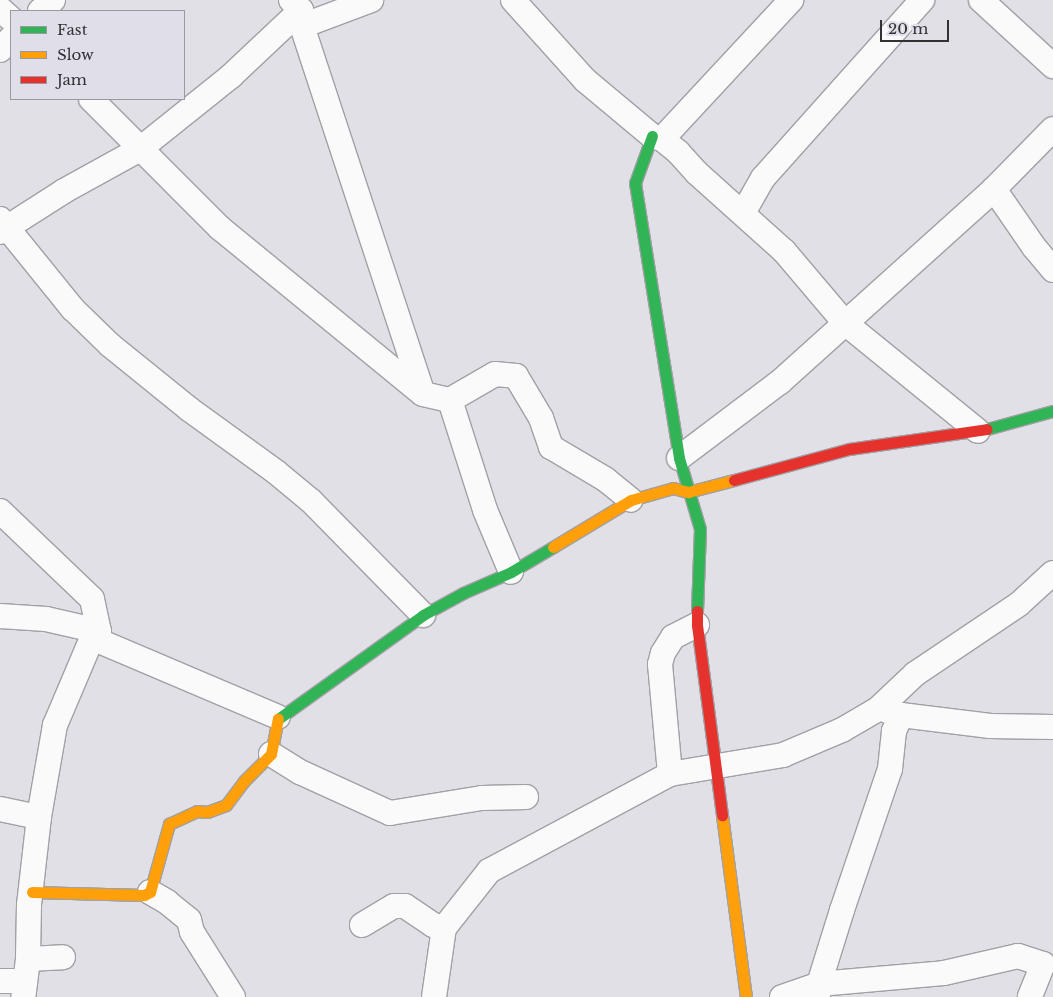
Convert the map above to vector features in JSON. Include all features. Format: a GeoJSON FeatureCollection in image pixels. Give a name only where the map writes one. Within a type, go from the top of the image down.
{"type":"FeatureCollection","features":[{"type":"Feature","properties":{"kind":"street"},"geometry":{"type":"LineString","coordinates":[[41,10],[53,0]]}},
{"type":"Feature","properties":{"kind":"street"},"geometry":{"type":"LineString","coordinates":[[371,0],[298,12],[231,76],[140,149],[2,226],[73,309],[110,345],[311,501],[423,615]]}},
{"type":"Feature","properties":{"kind":"street"},"geometry":{"type":"LineString","coordinates":[[513,0],[585,80],[657,138],[784,251],[845,323],[978,431]]}},
{"type":"Feature","properties":{"kind":"street"},"geometry":{"type":"LineString","coordinates":[[746,997],[698,625],[700,529],[679,458],[635,182],[657,138],[791,0]]}},
{"type":"Feature","properties":{"kind":"street"},"geometry":{"type":"LineString","coordinates":[[743,213],[763,178],[922,0]]}},
{"type":"Feature","properties":{"kind":"street"},"geometry":{"type":"LineString","coordinates":[[981,0],[1053,66]]}},
{"type":"Feature","properties":{"kind":"street"},"geometry":{"type":"LineString","coordinates":[[0,9],[10,18]]}},
{"type":"Feature","properties":{"kind":"street"},"geometry":{"type":"LineString","coordinates":[[298,12],[423,394]]}},
{"type":"Feature","properties":{"kind":"street"},"geometry":{"type":"LineString","coordinates":[[0,50],[10,39]]}},
{"type":"Feature","properties":{"kind":"street"},"geometry":{"type":"LineString","coordinates":[[92,100],[220,228],[423,394],[450,400],[495,374],[516,376],[541,418],[551,447],[605,479],[630,500]]}},
{"type":"Feature","properties":{"kind":"street"},"geometry":{"type":"LineString","coordinates":[[679,458],[780,382],[994,189],[1053,129]]}},
{"type":"Feature","properties":{"kind":"street"},"geometry":{"type":"LineString","coordinates":[[994,189],[1034,247],[1053,270]]}},
{"type":"Feature","properties":{"kind":"street"},"geometry":{"type":"LineString","coordinates":[[450,400],[485,510],[511,572]]}},
{"type":"Feature","properties":{"kind":"street"},"geometry":{"type":"LineString","coordinates":[[32,892],[144,896],[150,892],[169,824],[197,812],[207,812],[226,805],[244,781],[271,754],[278,717],[423,615],[463,593],[511,572],[630,500],[673,488],[688,492],[849,449],[978,431],[1053,412]]}},
{"type":"Feature","properties":{"kind":"street"},"geometry":{"type":"LineString","coordinates":[[0,511],[92,599],[96,634],[55,725],[39,817],[25,979]]}},
{"type":"Feature","properties":{"kind":"street"},"geometry":{"type":"LineString","coordinates":[[434,997],[444,928],[489,871],[670,774],[783,755],[842,730],[878,709],[915,674],[1019,604],[1053,573]]}},
{"type":"Feature","properties":{"kind":"street"},"geometry":{"type":"LineString","coordinates":[[0,616],[46,619],[96,634],[278,717]]}},
{"type":"Feature","properties":{"kind":"street"},"geometry":{"type":"LineString","coordinates":[[670,774],[660,664],[663,653],[673,637],[698,625]]}},
{"type":"Feature","properties":{"kind":"street"},"geometry":{"type":"LineString","coordinates":[[878,709],[901,715],[990,726],[1053,727]]}},
{"type":"Feature","properties":{"kind":"street"},"geometry":{"type":"LineString","coordinates":[[819,990],[890,769],[894,731],[901,715]]}},
{"type":"Feature","properties":{"kind":"street"},"geometry":{"type":"LineString","coordinates":[[271,754],[300,772],[390,813],[482,798],[526,797]]}},
{"type":"Feature","properties":{"kind":"street"},"geometry":{"type":"LineString","coordinates":[[0,809],[39,817]]}},
{"type":"Feature","properties":{"kind":"street"},"geometry":{"type":"LineString","coordinates":[[150,892],[167,902],[189,920],[192,932],[232,997]]}},
{"type":"Feature","properties":{"kind":"street"},"geometry":{"type":"LineString","coordinates":[[362,925],[394,906],[405,906],[433,926],[444,928]]}},
{"type":"Feature","properties":{"kind":"street"},"geometry":{"type":"LineString","coordinates":[[782,997],[819,990],[944,973],[1018,956],[1050,960],[1030,997]]}},
{"type":"Feature","properties":{"kind":"street"},"geometry":{"type":"LineString","coordinates":[[0,980],[25,979],[63,957]]}},
{"type":"Feature","properties":{"kind":"traffic: fast"},"geometry":{"type":"LineString","coordinates":[[652,136],[635,183],[679,458],[700,529],[697,611]]}},
{"type":"Feature","properties":{"kind":"traffic: fast"},"geometry":{"type":"LineString","coordinates":[[987,429],[1053,411]]}},
{"type":"Feature","properties":{"kind":"traffic: fast"},"geometry":{"type":"LineString","coordinates":[[278,719],[423,615],[463,593],[511,572],[553,547]]}},
{"type":"Feature","properties":{"kind":"traffic: slow"},"geometry":{"type":"LineString","coordinates":[[553,547],[631,500],[673,488],[688,492],[734,480]]}},
{"type":"Feature","properties":{"kind":"traffic: slow"},"geometry":{"type":"LineString","coordinates":[[32,892],[144,895],[150,892],[169,824],[197,811],[207,812],[226,805],[244,781],[271,754],[278,719]]}},
{"type":"Feature","properties":{"kind":"traffic: slow"},"geometry":{"type":"LineString","coordinates":[[722,815],[746,997]]}},
{"type":"Feature","properties":{"kind":"traffic: jam"},"geometry":{"type":"LineString","coordinates":[[734,480],[849,449],[987,429]]}},
{"type":"Feature","properties":{"kind":"traffic: jam"},"geometry":{"type":"LineString","coordinates":[[697,611],[697,625],[722,815]]}}]}
